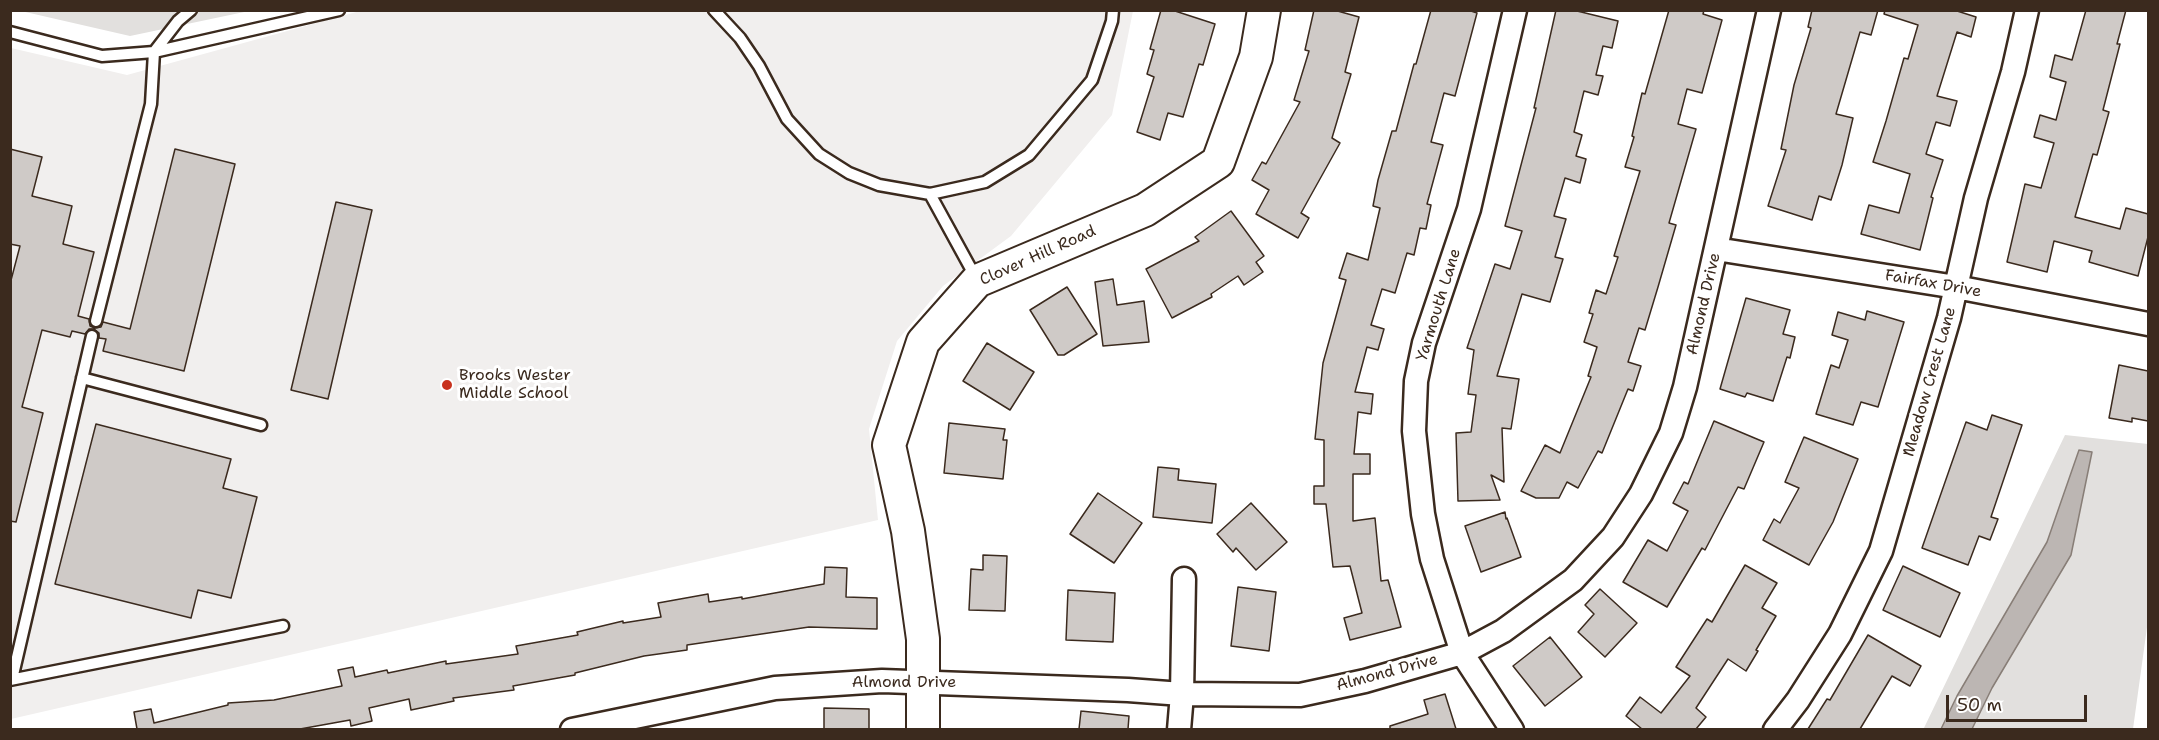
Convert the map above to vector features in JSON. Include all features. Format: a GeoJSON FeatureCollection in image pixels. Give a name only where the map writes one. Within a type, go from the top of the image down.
{"type":"FeatureCollection","features":[{"type":"Feature","properties":{"kind":"street","name":"Clover Hill Road"},"geometry":{"type":"LineString","coordinates":[[923,729],[923,639],[908,531],[889,444],[923,342],[977,281],[1145,210],[1218,162],[1256,57],[1264,10]]}},
{"type":"Feature","properties":{"kind":"street","name":"Yarmouth Lane"},"geometry":{"type":"LineString","coordinates":[[1512,729],[1462,652],[1432,559],[1423,514],[1415,448],[1416,381],[1424,343],[1469,209],[1515,10]]}},
{"type":"Feature","properties":{"kind":"street","name":"Almond Drive"},"geometry":{"type":"LineString","coordinates":[[572,729],[775,688],[882,681],[924,681],[1182,694],[1300,695],[1365,681],[1462,652],[1503,631],[1573,579],[1613,537],[1641,494],[1671,433],[1685,387],[1769,10]]}},
{"type":"Feature","properties":{"kind":"street","name":"Meadow Crest Lane"},"geometry":{"type":"LineString","coordinates":[[1775,729],[1798,700],[1840,634],[1881,551],[1916,435],[1956,287],[1976,198],[2013,72],[2027,10]]}},
{"type":"Feature","properties":{"kind":"street","name":"Fairfax Drive"},"geometry":{"type":"LineString","coordinates":[[1716,249],[1956,287],[2148,324]]}},
{"type":"Feature","properties":{"kind":"street"},"geometry":{"type":"LineString","coordinates":[[1179,729],[1182,694],[1184,579]]}},
{"type":"Feature","properties":{"kind":"lane"},"geometry":{"type":"LineString","coordinates":[[96,321],[151,104],[154,52],[178,21],[191,10]]}},
{"type":"Feature","properties":{"kind":"lane"},"geometry":{"type":"LineString","coordinates":[[10,32],[102,56],[154,52],[320,12],[339,10]]}},
{"type":"Feature","properties":{"kind":"lane"},"geometry":{"type":"LineString","coordinates":[[714,10],[753,56],[787,119],[819,154],[849,173],[879,185],[930,194],[985,182],[1029,155],[1092,80],[1113,10]]}},
{"type":"Feature","properties":{"kind":"lane"},"geometry":{"type":"LineString","coordinates":[[930,194],[977,281]]}},
{"type":"Feature","properties":{"kind":"lane"},"geometry":{"type":"LineString","coordinates":[[92,336],[11,680],[283,626]]}},
{"type":"Feature","properties":{"kind":"lane"},"geometry":{"type":"LineString","coordinates":[[82,378],[261,425]]}},
{"type":"Feature","properties":{"kind":"shaded area"},"geometry":{"type":"Polygon","coordinates":[[[21,11],[249,11],[130,36],[21,11]]]}},
{"type":"Feature","properties":{"kind":"shaded area","name":"Brooks Wester Middle School"},"geometry":{"type":"Polygon","coordinates":[[[360,11],[1133,11],[1112,115],[1011,236],[943,286],[897,341],[869,429],[878,520],[11,719],[11,48],[127,75],[360,11]]]}},
{"type":"Feature","properties":{"kind":"shaded area"},"geometry":{"type":"Polygon","coordinates":[[[2065,435],[2148,444],[2148,620],[2133,729],[1923,730],[2065,435]]]}},
{"type":"Feature","properties":{"kind":"shaded area"},"geometry":{"type":"Polygon","coordinates":[[[2079,450],[2092,452],[2071,555],[1992,688],[1972,729],[1941,729],[1957,696],[2047,542],[2079,450]]]}},
{"type":"Feature","properties":{"kind":"building"},"geometry":{"type":"Polygon","coordinates":[[[1161,10],[1172,10],[1215,24],[1203,65],[1199,64],[1183,117],[1168,113],[1160,140],[1137,132],[1154,77],[1147,74],[1154,50],[1150,49],[1161,10]]]}},
{"type":"Feature","properties":{"kind":"building"},"geometry":{"type":"Polygon","coordinates":[[[1314,10],[1334,10],[1359,17],[1345,72],[1351,74],[1332,138],[1340,143],[1301,213],[1309,218],[1298,238],[1256,214],[1269,190],[1252,180],[1262,162],[1266,164],[1300,102],[1294,100],[1309,51],[1305,50],[1314,10]]]}},
{"type":"Feature","properties":{"kind":"building"},"geometry":{"type":"Polygon","coordinates":[[[1431,10],[1468,10],[1477,13],[1455,96],[1444,93],[1431,142],[1443,145],[1427,204],[1431,205],[1426,229],[1420,228],[1414,255],[1407,253],[1395,293],[1382,289],[1371,325],[1384,329],[1378,350],[1367,347],[1355,392],[1373,394],[1371,414],[1358,412],[1354,454],[1370,454],[1370,474],[1353,474],[1353,521],[1375,518],[1381,581],[1388,580],[1401,627],[1350,640],[1344,618],[1362,613],[1350,566],[1333,567],[1326,504],[1314,504],[1314,486],[1324,486],[1324,440],[1315,439],[1323,363],[1346,280],[1339,278],[1347,253],[1368,260],[1380,208],[1373,206],[1378,180],[1392,131],[1396,131],[1431,10]]]}},
{"type":"Feature","properties":{"kind":"building"},"geometry":{"type":"Polygon","coordinates":[[[1556,10],[1573,10],[1618,21],[1612,48],[1603,46],[1596,75],[1603,76],[1598,95],[1584,91],[1574,132],[1582,135],[1576,156],[1586,159],[1580,183],[1565,178],[1554,216],[1566,219],[1555,257],[1563,259],[1550,302],[1522,294],[1497,376],[1519,379],[1511,429],[1502,428],[1504,482],[1491,475],[1500,500],[1458,501],[1456,433],[1471,432],[1476,395],[1468,394],[1474,350],[1467,348],[1495,264],[1510,269],[1522,231],[1505,226],[1536,108],[1534,108],[1556,10]]]}},
{"type":"Feature","properties":{"kind":"building"},"geometry":{"type":"Polygon","coordinates":[[[1669,10],[1704,10],[1703,14],[1722,20],[1702,93],[1687,89],[1678,124],[1696,129],[1669,223],[1676,225],[1658,287],[1645,330],[1639,328],[1628,362],[1641,366],[1633,391],[1628,389],[1602,453],[1598,451],[1578,488],[1567,482],[1559,498],[1536,498],[1521,491],[1545,445],[1560,453],[1591,377],[1588,376],[1597,347],[1584,342],[1593,314],[1589,313],[1596,290],[1606,294],[1618,257],[1614,256],[1640,171],[1625,167],[1634,137],[1632,136],[1642,93],[1645,94],[1669,10]]]}},
{"type":"Feature","properties":{"kind":"building"},"geometry":{"type":"Polygon","coordinates":[[[1812,10],[1878,10],[1871,35],[1860,32],[1836,114],[1853,118],[1831,200],[1819,196],[1812,220],[1768,206],[1786,150],[1781,149],[1794,85],[1811,28],[1808,27],[1812,10]]]}},
{"type":"Feature","properties":{"kind":"building"},"geometry":{"type":"Polygon","coordinates":[[[1885,10],[1954,10],[1976,17],[1971,37],[1957,32],[1937,96],[1957,101],[1950,126],[1936,122],[1926,154],[1943,160],[1931,197],[1933,198],[1920,250],[1861,234],[1869,205],[1899,213],[1910,174],[1873,162],[1904,58],[1908,59],[1918,25],[1884,14],[1885,10]]]}},
{"type":"Feature","properties":{"kind":"building"},"geometry":{"type":"Polygon","coordinates":[[[2086,10],[2126,10],[2103,110],[2109,112],[2097,155],[2093,154],[2075,217],[2120,229],[2126,208],[2148,214],[2148,237],[2138,276],[2089,262],[2092,251],[2054,241],[2047,272],[2007,262],[2025,184],[2041,188],[2054,143],[2034,137],[2040,115],[2056,120],[2066,82],[2050,77],[2055,55],[2072,60],[2086,10]]]}},
{"type":"Feature","properties":{"kind":"building"},"geometry":{"type":"Polygon","coordinates":[[[10,149],[42,157],[32,196],[72,206],[63,244],[94,252],[78,316],[89,319],[90,326],[95,328],[101,327],[103,322],[130,329],[175,149],[235,164],[184,371],[103,351],[106,339],[99,338],[99,333],[94,329],[89,329],[85,334],[72,331],[70,337],[42,330],[22,407],[43,413],[16,522],[10,521],[10,284],[20,246],[10,244],[10,149]]]}},
{"type":"Feature","properties":{"kind":"building"},"geometry":{"type":"Polygon","coordinates":[[[336,202],[372,210],[328,399],[291,390],[336,202]]]}},
{"type":"Feature","properties":{"kind":"building"},"geometry":{"type":"Polygon","coordinates":[[[1231,211],[1264,256],[1256,262],[1263,272],[1244,285],[1238,276],[1211,294],[1212,297],[1172,318],[1146,269],[1199,241],[1195,237],[1231,211]]]}},
{"type":"Feature","properties":{"kind":"building"},"geometry":{"type":"Polygon","coordinates":[[[1113,279],[1117,305],[1144,301],[1149,342],[1103,346],[1095,282],[1113,279]]]}},
{"type":"Feature","properties":{"kind":"building"},"geometry":{"type":"Polygon","coordinates":[[[1067,287],[1097,334],[1064,355],[1058,355],[1030,310],[1067,287]]]}},
{"type":"Feature","properties":{"kind":"building"},"geometry":{"type":"Polygon","coordinates":[[[1746,298],[1790,310],[1783,334],[1795,337],[1790,358],[1787,357],[1773,401],[1747,393],[1745,397],[1720,389],[1746,298]]]}},
{"type":"Feature","properties":{"kind":"building"},"geometry":{"type":"Polygon","coordinates":[[[1867,311],[1904,322],[1878,407],[1861,402],[1853,425],[1816,414],[1831,365],[1839,368],[1848,340],[1832,335],[1838,312],[1865,320],[1867,311]]]}},
{"type":"Feature","properties":{"kind":"building"},"geometry":{"type":"Polygon","coordinates":[[[987,343],[1034,372],[1010,410],[963,381],[987,343]]]}},
{"type":"Feature","properties":{"kind":"building"},"geometry":{"type":"Polygon","coordinates":[[[2119,365],[2148,371],[2148,421],[2132,418],[2132,422],[2109,418],[2119,365]]]}},
{"type":"Feature","properties":{"kind":"building"},"geometry":{"type":"Polygon","coordinates":[[[1992,415],[2022,425],[1991,517],[1998,519],[1990,540],[1979,536],[1968,565],[1922,548],[1966,422],[1987,430],[1992,415]]]}},
{"type":"Feature","properties":{"kind":"building"},"geometry":{"type":"Polygon","coordinates":[[[1714,421],[1764,442],[1744,489],[1738,487],[1705,550],[1702,548],[1667,607],[1623,582],[1648,540],[1667,551],[1688,511],[1673,503],[1684,482],[1688,484],[1714,421]]]}},
{"type":"Feature","properties":{"kind":"building"},"geometry":{"type":"Polygon","coordinates":[[[949,423],[1005,429],[1003,440],[1007,440],[1003,479],[944,473],[949,423]]]}},
{"type":"Feature","properties":{"kind":"building"},"geometry":{"type":"Polygon","coordinates":[[[96,424],[231,459],[223,488],[257,497],[231,598],[198,590],[191,618],[55,584],[96,424]]]}},
{"type":"Feature","properties":{"kind":"building"},"geometry":{"type":"Polygon","coordinates":[[[1804,437],[1858,459],[1833,522],[1809,565],[1763,540],[1774,519],[1780,523],[1799,488],[1785,482],[1804,437]]]}},
{"type":"Feature","properties":{"kind":"building"},"geometry":{"type":"Polygon","coordinates":[[[1158,467],[1179,469],[1178,480],[1216,484],[1212,523],[1153,517],[1158,467]]]}},
{"type":"Feature","properties":{"kind":"building"},"geometry":{"type":"Polygon","coordinates":[[[1098,493],[1142,523],[1114,563],[1070,534],[1098,493]]]}},
{"type":"Feature","properties":{"kind":"building"},"geometry":{"type":"Polygon","coordinates":[[[1251,503],[1287,542],[1256,570],[1236,548],[1233,552],[1217,534],[1251,503]]]}},
{"type":"Feature","properties":{"kind":"building"},"geometry":{"type":"Polygon","coordinates":[[[1505,512],[1521,557],[1481,572],[1465,526],[1505,512]]]}},
{"type":"Feature","properties":{"kind":"building"},"geometry":{"type":"Polygon","coordinates":[[[983,555],[1007,556],[1005,611],[969,610],[971,569],[983,570],[983,555]]]}},
{"type":"Feature","properties":{"kind":"building"},"geometry":{"type":"Polygon","coordinates":[[[1745,565],[1777,583],[1762,608],[1776,616],[1746,671],[1728,659],[1696,708],[1706,717],[1696,729],[1642,729],[1626,716],[1640,697],[1661,713],[1690,676],[1676,667],[1707,619],[1712,622],[1745,565]]]}},
{"type":"Feature","properties":{"kind":"building"},"geometry":{"type":"Polygon","coordinates":[[[1903,566],[1960,593],[1940,637],[1883,610],[1903,566]]]}},
{"type":"Feature","properties":{"kind":"building"},"geometry":{"type":"Polygon","coordinates":[[[825,567],[847,568],[846,597],[877,598],[877,629],[809,627],[687,645],[687,650],[644,656],[575,673],[575,675],[513,686],[514,690],[453,698],[454,701],[411,710],[409,699],[369,708],[372,721],[351,726],[350,720],[300,729],[137,729],[134,712],[151,709],[154,723],[228,705],[228,703],[274,700],[342,686],[338,670],[353,667],[355,677],[446,661],[446,664],[518,654],[516,646],[578,635],[577,632],[623,621],[623,623],[661,617],[658,603],[708,594],[709,602],[742,597],[742,599],[824,584],[825,567]]]}},
{"type":"Feature","properties":{"kind":"building"},"geometry":{"type":"Polygon","coordinates":[[[1238,587],[1276,592],[1269,651],[1231,646],[1238,587]]]}},
{"type":"Feature","properties":{"kind":"building"},"geometry":{"type":"Polygon","coordinates":[[[1600,589],[1637,623],[1605,657],[1578,632],[1594,614],[1585,605],[1600,589]]]}},
{"type":"Feature","properties":{"kind":"building"},"geometry":{"type":"Polygon","coordinates":[[[1068,590],[1115,593],[1113,642],[1066,640],[1068,590]]]}},
{"type":"Feature","properties":{"kind":"building"},"geometry":{"type":"Polygon","coordinates":[[[1868,635],[1921,666],[1910,686],[1892,676],[1860,729],[1808,729],[1827,699],[1830,700],[1868,635]]]}},
{"type":"Feature","properties":{"kind":"building"},"geometry":{"type":"Polygon","coordinates":[[[1550,637],[1582,677],[1545,706],[1513,666],[1550,637]]]}},
{"type":"Feature","properties":{"kind":"building"},"geometry":{"type":"Polygon","coordinates":[[[1445,694],[1456,729],[1390,729],[1390,726],[1428,714],[1424,700],[1445,694]]]}},
{"type":"Feature","properties":{"kind":"building"},"geometry":{"type":"Polygon","coordinates":[[[824,708],[869,709],[869,729],[824,729],[824,708]]]}},
{"type":"Feature","properties":{"kind":"building"},"geometry":{"type":"Polygon","coordinates":[[[1081,711],[1129,716],[1128,729],[1079,729],[1081,711]]]}},
{"type":"Feature","properties":{"kind":"place","name":"Brooks Wester Middle School"},"geometry":{"type":"Point","coordinates":[447,385]}}]}
